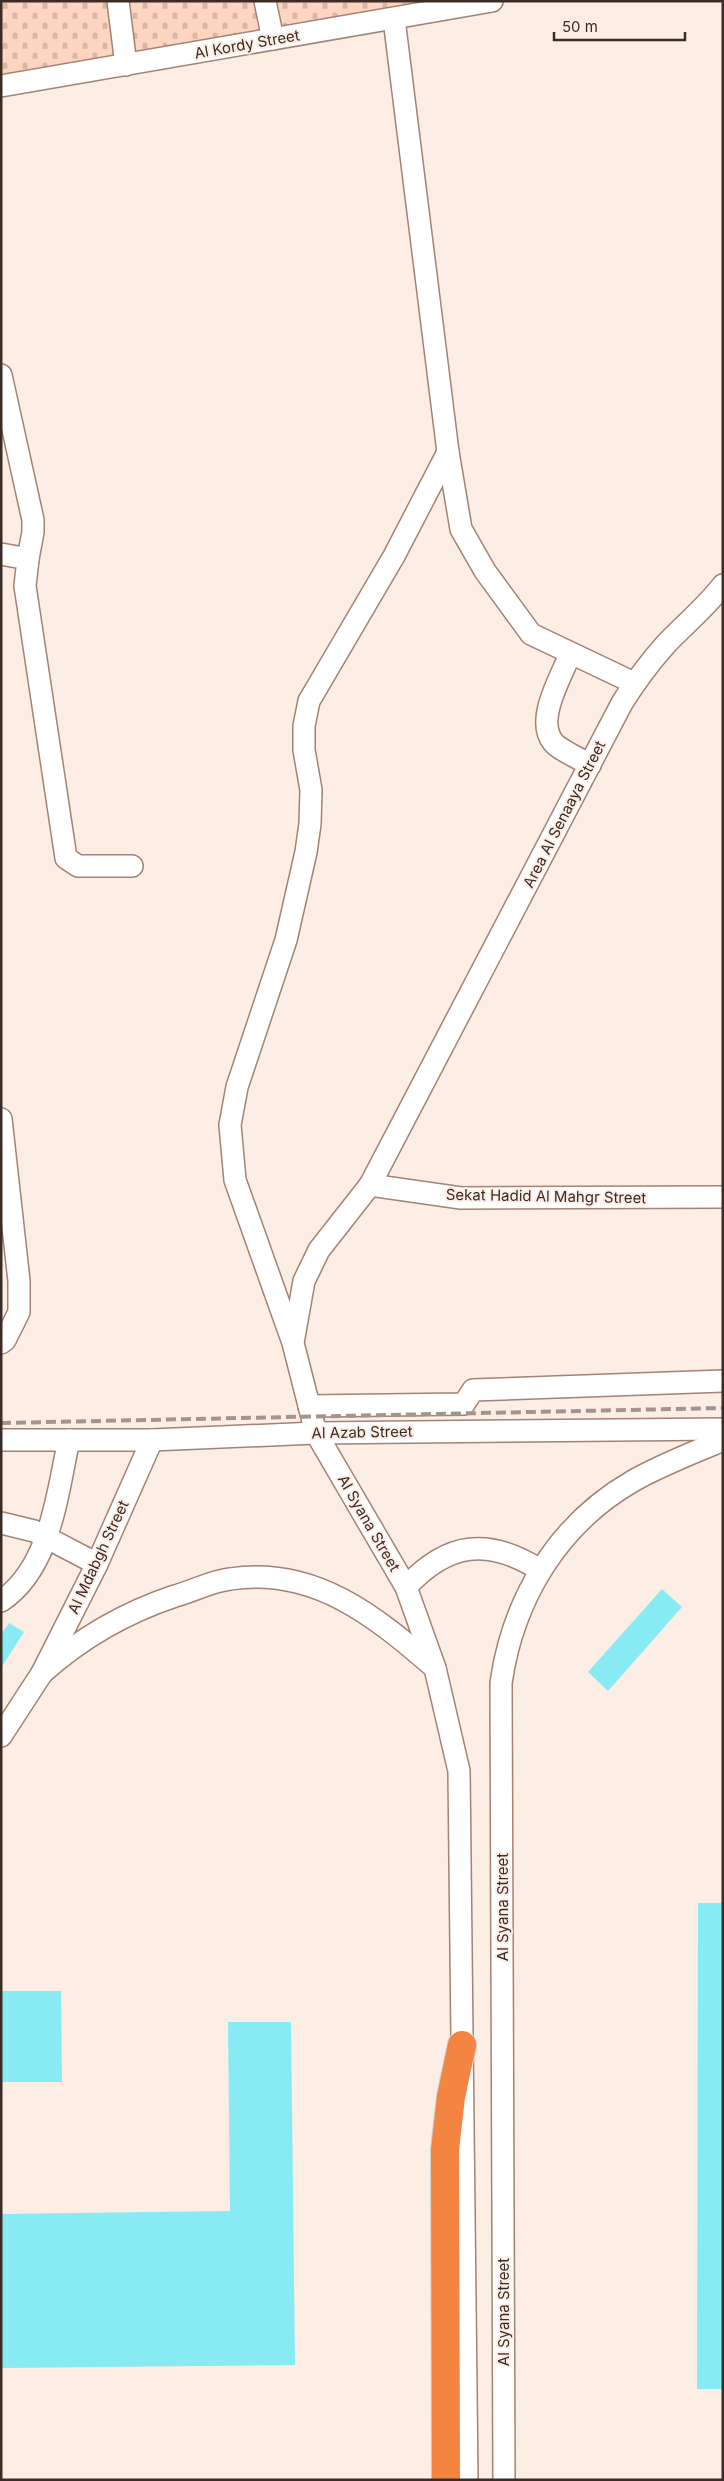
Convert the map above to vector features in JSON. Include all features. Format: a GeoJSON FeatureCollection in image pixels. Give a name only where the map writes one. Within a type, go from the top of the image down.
{"type":"FeatureCollection","features":[{"type":"Feature","properties":{"kind":"highway"},"geometry":{"type":"LineString","coordinates":[[446,2470],[445,2150],[451,2097],[462,2045]]}},
{"type":"Feature","properties":{"kind":"street"},"geometry":{"type":"LineString","coordinates":[[118,1],[126,65]]}},
{"type":"Feature","properties":{"kind":"street"},"geometry":{"type":"LineString","coordinates":[[265,1],[273,39]]}},
{"type":"Feature","properties":{"kind":"street","name":"Al Kordy Street"},"geometry":{"type":"LineString","coordinates":[[1,86],[273,39],[405,12],[492,1]]}},
{"type":"Feature","properties":{"kind":"street"},"geometry":{"type":"LineString","coordinates":[[405,12],[448,452],[460,529],[485,571],[531,634],[634,683]]}},
{"type":"Feature","properties":{"kind":"street"},"geometry":{"type":"LineString","coordinates":[[1,375],[33,520],[25,586],[66,858],[78,866],[132,866]]}},
{"type":"Feature","properties":{"kind":"street","name":"Al Syana Street"},"geometry":{"type":"LineString","coordinates":[[448,452],[394,556],[309,701],[304,726],[304,750],[311,790],[310,824],[303,871],[286,940],[237,1087],[230,1125],[235,1180],[293,1343],[316,1433],[406,1587],[434,1668],[459,1771],[467,2480]]}},
{"type":"Feature","properties":{"kind":"street"},"geometry":{"type":"LineString","coordinates":[[1,554],[28,559]]}},
{"type":"Feature","properties":{"kind":"street","name":"Area Al Senaaya Street"},"geometry":{"type":"LineString","coordinates":[[293,1343],[304,1281],[319,1250],[370,1185],[634,683],[667,644],[695,618],[723,585]]}},
{"type":"Feature","properties":{"kind":"street"},"geometry":{"type":"LineString","coordinates":[[570,654],[550,706],[546,725],[553,743],[590,765]]}},
{"type":"Feature","properties":{"kind":"street"},"geometry":{"type":"LineString","coordinates":[[1,1119],[8,1245],[19,1281],[19,1312],[5,1340],[1,1343]]}},
{"type":"Feature","properties":{"kind":"street","name":"Sekat Hadid Al Mahgr Street"},"geometry":{"type":"LineString","coordinates":[[370,1185],[462,1198],[723,1197]]}},
{"type":"Feature","properties":{"kind":"street"},"geometry":{"type":"LineString","coordinates":[[309,1406],[464,1404],[473,1390],[723,1381]]}},
{"type":"Feature","properties":{"kind":"street","name":"Al Azab Street"},"geometry":{"type":"LineString","coordinates":[[1,1440],[152,1440],[316,1433],[723,1429]]}},
{"type":"Feature","properties":{"kind":"street"},"geometry":{"type":"LineString","coordinates":[[1,1601],[16,1589],[32,1566],[46,1537],[69,1440]]}},
{"type":"Feature","properties":{"kind":"street","name":"Al Mdabgh Street"},"geometry":{"type":"LineString","coordinates":[[1,1736],[42,1674],[97,1564],[152,1440]]}},
{"type":"Feature","properties":{"kind":"street","name":"Al Syana Street"},"geometry":{"type":"LineString","coordinates":[[504,2480],[501,1683],[504,1659],[518,1613],[540,1570],[571,1530],[610,1495],[656,1469],[723,1440]]}},
{"type":"Feature","properties":{"kind":"street"},"geometry":{"type":"LineString","coordinates":[[1,1523],[34,1531],[97,1564]]}},
{"type":"Feature","properties":{"kind":"street"},"geometry":{"type":"LineString","coordinates":[[406,1587],[423,1569],[445,1556],[469,1549],[494,1549],[518,1556],[540,1570]]}},
{"type":"Feature","properties":{"kind":"street","name":"Al Mdabgh Street"},"geometry":{"type":"LineString","coordinates":[[42,1674],[80,1641],[128,1614],[228,1579],[247,1577],[286,1580],[306,1584],[344,1599],[378,1621],[434,1668]]}},
{"type":"Feature","properties":{"kind":"green space"},"geometry":{"type":"Polygon","coordinates":[[[1,1],[456,1],[1,76],[1,1]]]}},
{"type":"Feature","properties":{"kind":"building"},"geometry":{"type":"Polygon","coordinates":[[[662,1589],[682,1607],[608,1691],[588,1672],[662,1589]]]}},
{"type":"Feature","properties":{"kind":"building"},"geometry":{"type":"Polygon","coordinates":[[[9,1623],[24,1632],[1,1668],[1,1634],[9,1623]]]}},
{"type":"Feature","properties":{"kind":"building"},"geometry":{"type":"Polygon","coordinates":[[[698,1903],[723,1903],[723,2389],[697,2389],[698,1903]]]}},
{"type":"Feature","properties":{"kind":"building"},"geometry":{"type":"Polygon","coordinates":[[[1,1991],[61,1991],[62,2082],[1,2082],[1,1991]]]}},
{"type":"Feature","properties":{"kind":"building"},"geometry":{"type":"Polygon","coordinates":[[[228,2022],[291,2022],[295,2365],[1,2368],[1,2214],[230,2211],[228,2022]]]}},
{"type":"Feature","properties":{"kind":"railway"},"geometry":{"type":"LineString","coordinates":[[1,1423],[723,1408]]}}]}
